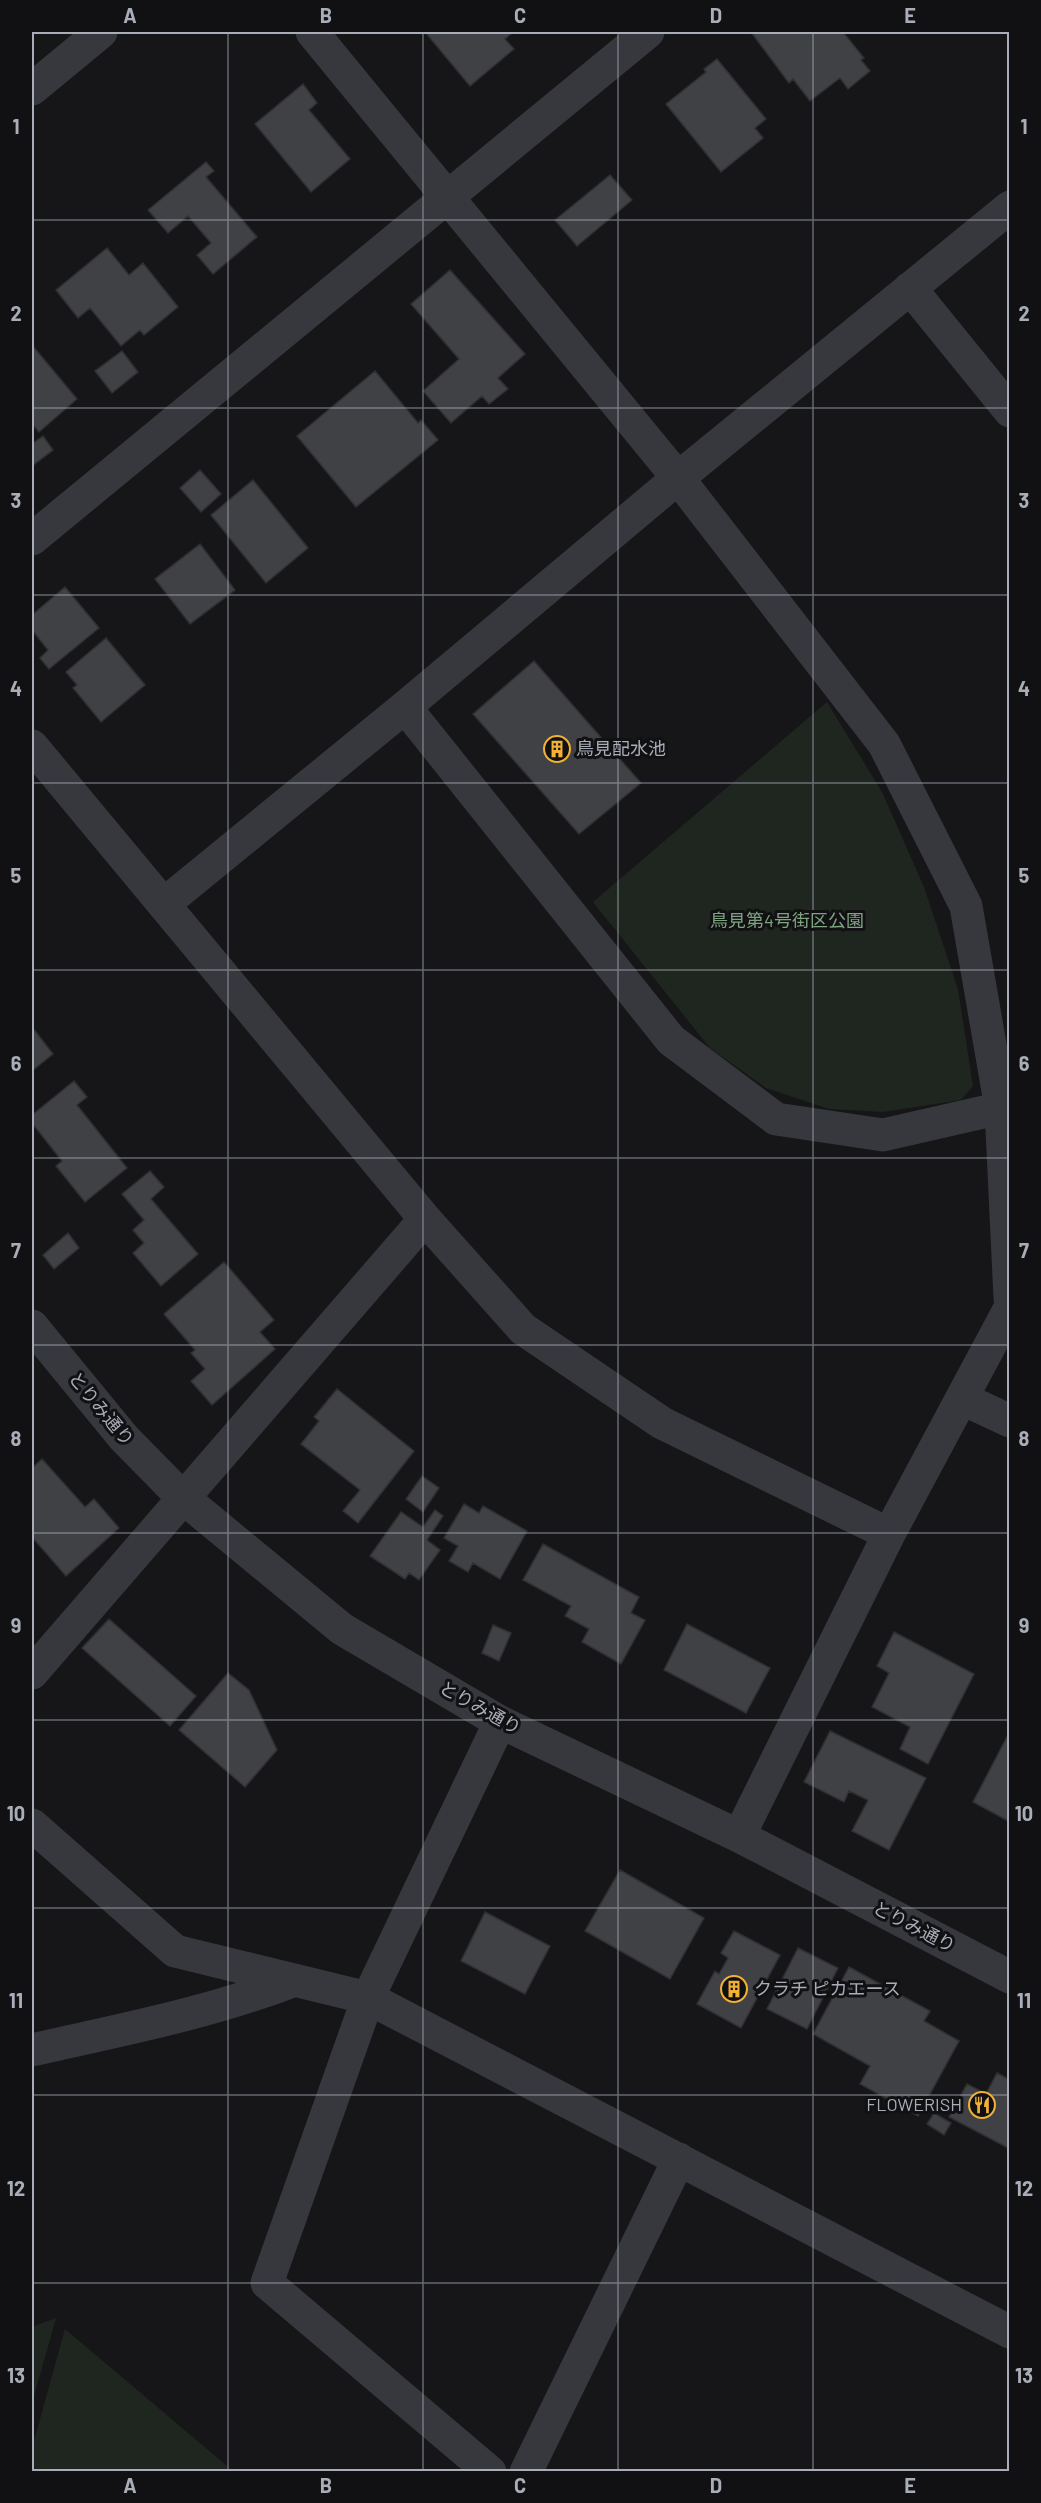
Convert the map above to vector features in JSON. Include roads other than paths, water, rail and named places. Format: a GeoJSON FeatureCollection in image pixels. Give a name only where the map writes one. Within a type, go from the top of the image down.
{"type":"FeatureCollection","features":[{"type":"Feature","properties":{"kind":"street"},"geometry":{"type":"LineString","coordinates":[[32,89],[101,32]]}},
{"type":"Feature","properties":{"kind":"street"},"geometry":{"type":"LineString","coordinates":[[312,32],[678,478],[885,744],[966,906],[1005,1107],[1010,1298]]}},
{"type":"Feature","properties":{"kind":"street"},"geometry":{"type":"LineString","coordinates":[[32,539],[648,32]]}},
{"type":"Feature","properties":{"kind":"street"},"geometry":{"type":"LineString","coordinates":[[164,904],[405,707],[678,478],[1010,207]]}},
{"type":"Feature","properties":{"kind":"street"},"geometry":{"type":"LineString","coordinates":[[910,288],[1010,411]]}},
{"type":"Feature","properties":{"kind":"street"},"geometry":{"type":"LineString","coordinates":[[405,707],[671,1040],[776,1119],[883,1135],[1005,1107]]}},
{"type":"Feature","properties":{"kind":"street"},"geometry":{"type":"LineString","coordinates":[[32,746],[425,1219],[523,1329],[662,1423],[889,1534]]}},
{"type":"Feature","properties":{"kind":"street"},"geometry":{"type":"LineString","coordinates":[[32,1673],[425,1219]]}},
{"type":"Feature","properties":{"kind":"street"},"geometry":{"type":"LineString","coordinates":[[738,1836],[889,1534],[1010,1308]]}},
{"type":"Feature","properties":{"kind":"street","name":"とりみ通り"},"geometry":{"type":"LineString","coordinates":[[32,1326],[124,1438],[182,1497],[342,1629],[500,1722],[738,1836],[1010,1977]]}},
{"type":"Feature","properties":{"kind":"street"},"geometry":{"type":"LineString","coordinates":[[963,1399],[1010,1421]]}},
{"type":"Feature","properties":{"kind":"street"},"geometry":{"type":"LineString","coordinates":[[490,2472],[267,2283],[368,1998],[500,1722]]}},
{"type":"Feature","properties":{"kind":"street"},"geometry":{"type":"LineString","coordinates":[[32,1825],[174,1951],[368,1998],[1010,2332]]}},
{"type":"Feature","properties":{"kind":"street"},"geometry":{"type":"LineString","coordinates":[[32,2050],[138,2026],[256,1995],[295,1980]]}},
{"type":"Feature","properties":{"kind":"street"},"geometry":{"type":"LineString","coordinates":[[526,2472],[679,2159]]}},
{"type":"Feature","properties":{"kind":"place","name":"鳥見配水池"},"geometry":{"type":"Point","coordinates":[557,749]}},
{"type":"Feature","properties":{"kind":"place","name":"クラチ ピカエース"},"geometry":{"type":"Point","coordinates":[734,1989]}},
{"type":"Feature","properties":{"kind":"place","name":"FLOWERISH"},"geometry":{"type":"Point","coordinates":[982,2105]}},
{"type":"Feature","properties":{"kind":"park label","name":"鳥見第4号街区公園"},"geometry":{"type":"Point","coordinates":[787,921]}}]}
